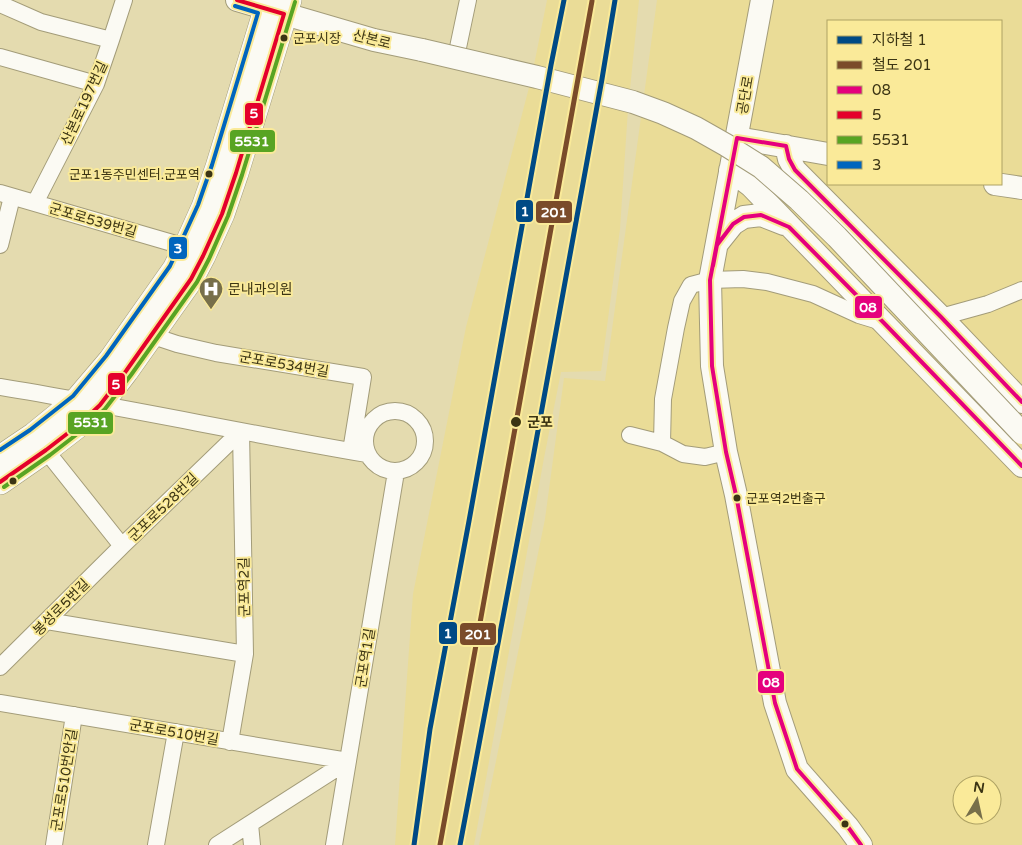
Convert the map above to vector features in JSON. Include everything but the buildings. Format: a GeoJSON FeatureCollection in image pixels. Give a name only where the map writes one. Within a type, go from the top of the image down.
{"type":"FeatureCollection","features":[{"type":"Feature","properties":{"kind":"main road"},"geometry":{"type":"LineString","coordinates":[[145,329],[186,248],[204,206],[277,6]]}},
{"type":"Feature","properties":{"kind":"main road"},"geometry":{"type":"LineString","coordinates":[[0,482],[40,442],[89,402],[111,360],[145,329],[191,279],[222,214],[236,173],[277,6]]}},
{"type":"Feature","properties":{"kind":"main road"},"geometry":{"type":"LineString","coordinates":[[0,458],[40,442]]}},
{"type":"Feature","properties":{"kind":"street","name":"산본로197번길"},"geometry":{"type":"LineString","coordinates":[[35,203],[96,84],[124,0]]}},
{"type":"Feature","properties":{"kind":"street","name":"산본로"},"geometry":{"type":"LineString","coordinates":[[237,0],[277,6],[374,40],[537,76],[633,102],[696,128],[761,166],[799,200],[837,237],[1022,433]]}},
{"type":"Feature","properties":{"kind":"street"},"geometry":{"type":"LineString","coordinates":[[456,57],[468,0]]}},
{"type":"Feature","properties":{"kind":"street","name":"공단로"},"geometry":{"type":"LineString","coordinates":[[762,0],[710,280],[712,366],[726,452],[736,495],[774,704],[797,769],[848,827],[861,845]]}},
{"type":"Feature","properties":{"kind":"street"},"geometry":{"type":"LineString","coordinates":[[0,4],[41,22],[111,40]]}},
{"type":"Feature","properties":{"kind":"street"},"geometry":{"type":"LineString","coordinates":[[0,57],[96,84]]}},
{"type":"Feature","properties":{"kind":"street"},"geometry":{"type":"LineString","coordinates":[[737,138],[827,154]]}},
{"type":"Feature","properties":{"kind":"street"},"geometry":{"type":"LineString","coordinates":[[786,146],[789,159],[795,170],[941,317],[1022,402]]}},
{"type":"Feature","properties":{"kind":"street"},"geometry":{"type":"LineString","coordinates":[[730,170],[751,186],[1022,466]]}},
{"type":"Feature","properties":{"kind":"street"},"geometry":{"type":"LineString","coordinates":[[1002,185],[1022,188]]}},
{"type":"Feature","properties":{"kind":"street"},"geometry":{"type":"LineString","coordinates":[[789,227],[785,215],[786,206],[790,198],[795,194],[802,190],[812,192],[825,200]]}},
{"type":"Feature","properties":{"kind":"street"},"geometry":{"type":"LineString","coordinates":[[0,245],[6,195]]}},
{"type":"Feature","properties":{"kind":"street","name":"군포로539번길"},"geometry":{"type":"LineString","coordinates":[[6,195],[186,248]]}},
{"type":"Feature","properties":{"kind":"street"},"geometry":{"type":"LineString","coordinates":[[716,245],[733,224],[744,218],[761,214],[789,227]]}},
{"type":"Feature","properties":{"kind":"street"},"geometry":{"type":"LineString","coordinates":[[662,443],[663,399],[676,328],[682,301],[691,285],[710,280],[743,279],[768,282],[813,294],[858,315],[884,322]]}},
{"type":"Feature","properties":{"kind":"street"},"geometry":{"type":"LineString","coordinates":[[941,317],[988,304],[1022,290]]}},
{"type":"Feature","properties":{"kind":"street","name":"군포로534번길"},"geometry":{"type":"LineString","coordinates":[[145,329],[162,339],[216,353],[363,377],[359,452]]}},
{"type":"Feature","properties":{"kind":"street"},"geometry":{"type":"LineString","coordinates":[[0,387],[359,452],[385,470],[396,472],[406,470],[421,458],[426,445],[426,438],[423,428],[410,414],[398,411],[387,412],[380,414],[372,421],[366,430],[359,452]]}},
{"type":"Feature","properties":{"kind":"street","name":"군포로528번길"},"geometry":{"type":"LineString","coordinates":[[40,442],[122,546],[241,432]]}},
{"type":"Feature","properties":{"kind":"street","name":"군포역2길"},"geometry":{"type":"LineString","coordinates":[[230,742],[245,654],[241,432]]}},
{"type":"Feature","properties":{"kind":"street"},"geometry":{"type":"LineString","coordinates":[[630,435],[662,443],[683,454],[705,457],[726,452]]}},
{"type":"Feature","properties":{"kind":"street","name":"군포역1길"},"geometry":{"type":"LineString","coordinates":[[334,845],[396,472]]}},
{"type":"Feature","properties":{"kind":"street","name":"봉성로5번길"},"geometry":{"type":"LineString","coordinates":[[0,667],[122,546]]}},
{"type":"Feature","properties":{"kind":"street"},"geometry":{"type":"LineString","coordinates":[[47,621],[245,654]]}},
{"type":"Feature","properties":{"kind":"street","name":"군포로510번길"},"geometry":{"type":"LineString","coordinates":[[0,703],[348,761]]}},
{"type":"Feature","properties":{"kind":"street","name":"군포로510번안길"},"geometry":{"type":"LineString","coordinates":[[54,845],[74,715]]}},
{"type":"Feature","properties":{"kind":"street"},"geometry":{"type":"LineString","coordinates":[[156,845],[176,732]]}},
{"type":"Feature","properties":{"kind":"street"},"geometry":{"type":"LineString","coordinates":[[218,845],[348,761]]}},
{"type":"Feature","properties":{"kind":"street"},"geometry":{"type":"LineString","coordinates":[[250,824],[252,845]]}},
{"type":"Feature","properties":{"kind":"shaded area"},"geometry":{"type":"Polygon","coordinates":[[[547,0],[639,0],[628,109],[620,229],[601,371],[561,372],[474,845],[395,845],[413,594],[466,327],[531,80],[547,0]]]}},
{"type":"Feature","properties":{"kind":"shaded area"},"geometry":{"type":"Polygon","coordinates":[[[657,0],[1022,0],[1022,845],[479,845],[545,519],[564,378],[605,381],[657,0]]]}},
{"type":"Feature","properties":{"kind":"metro line","name":"1"},"geometry":{"type":"LineString","coordinates":[[414,845],[430,729],[564,0]]}},
{"type":"Feature","properties":{"kind":"metro line","name":"1"},"geometry":{"type":"LineString","coordinates":[[460,845],[533,458],[615,0]]}},
{"type":"Feature","properties":{"kind":"rail line","name":"201"},"geometry":{"type":"LineString","coordinates":[[440,845],[592,1]]}},
{"type":"Feature","properties":{"kind":"transit line","name":"5"},"geometry":{"type":"LineString","coordinates":[[0,482],[46,450],[81,423],[100,405],[191,279],[203,256],[222,214],[236,173],[284,14],[237,0]]}},
{"type":"Feature","properties":{"kind":"transit line","name":"5531"},"geometry":{"type":"LineString","coordinates":[[4,487],[85,428],[105,409],[197,282],[228,216],[295,2]]}},
{"type":"Feature","properties":{"kind":"transit line","name":"3"},"geometry":{"type":"LineString","coordinates":[[0,450],[30,430],[73,396],[106,356],[170,266],[198,205],[212,165],[258,13],[235,6]]}},
{"type":"Feature","properties":{"kind":"transit line","name":"08"},"geometry":{"type":"LineString","coordinates":[[861,845],[848,827],[797,769],[775,703],[736,495],[726,452],[712,366],[710,280],[737,138],[786,146],[789,159],[795,170],[941,317],[1022,402]]}},
{"type":"Feature","properties":{"kind":"transit line","name":"08"},"geometry":{"type":"LineString","coordinates":[[713,266],[717,245],[733,224],[744,217],[761,215],[789,227],[1022,466]]}},
{"type":"Feature","properties":{"kind":"place","name":"군포시장"},"geometry":{"type":"Point","coordinates":[284,38]}},
{"type":"Feature","properties":{"kind":"place","name":"군포1동주민센터.군포역"},"geometry":{"type":"Point","coordinates":[209,174]}},
{"type":"Feature","properties":{"kind":"place","name":"문내과의원"},"geometry":{"type":"Point","coordinates":[211,310]}},
{"type":"Feature","properties":{"kind":"place","name":"군포"},"geometry":{"type":"Point","coordinates":[516,422]}},
{"type":"Feature","properties":{"kind":"place","name":"군포역2번출구"},"geometry":{"type":"Point","coordinates":[737,498]}}]}
